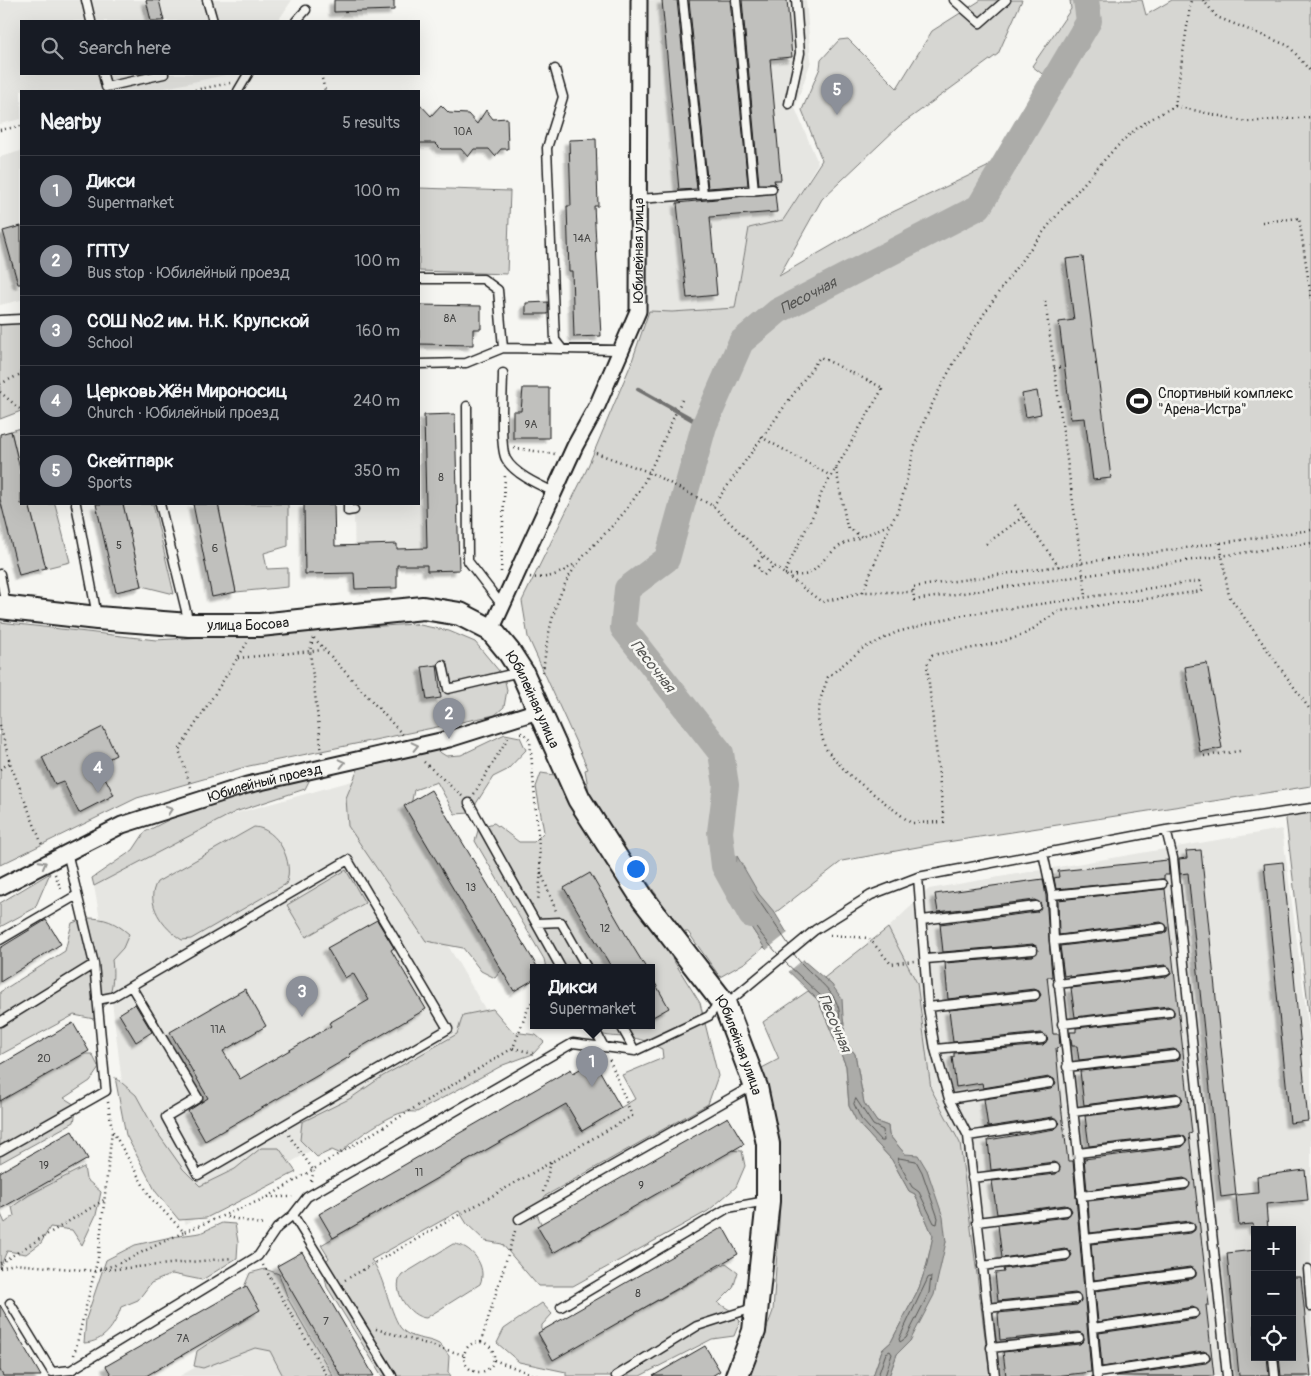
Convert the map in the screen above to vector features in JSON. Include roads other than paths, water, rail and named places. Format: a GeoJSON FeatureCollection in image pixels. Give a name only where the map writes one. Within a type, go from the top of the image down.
{"type":"FeatureCollection","features":[{"type":"Feature","properties":{"kind":"street","name":"Юбилейная улица"},"geometry":{"type":"LineString","coordinates":[[639,0],[638,311],[597,406],[554,492],[508,576],[501,604],[491,630],[532,675],[541,710],[579,799],[643,899],[723,1002],[756,1087],[768,1144],[768,1201],[754,1331],[737,1376]]}},
{"type":"Feature","properties":{"kind":"street","name":"улица Босова"},"geometry":{"type":"LineString","coordinates":[[3,607],[189,626],[260,625],[423,608],[460,614],[491,630]]}},
{"type":"Feature","properties":{"kind":"street","name":"Юбилейный проезд"},"geometry":{"type":"LineString","coordinates":[[0,887],[122,825],[247,785],[448,739],[541,710]]}},
{"type":"Feature","properties":{"kind":"lane"},"geometry":{"type":"LineString","coordinates":[[86,0],[91,20]]}},
{"type":"Feature","properties":{"kind":"lane"},"geometry":{"type":"LineString","coordinates":[[207,0],[213,20]]}},
{"type":"Feature","properties":{"kind":"lane"},"geometry":{"type":"LineString","coordinates":[[683,0],[703,194]]}},
{"type":"Feature","properties":{"kind":"lane"},"geometry":{"type":"LineString","coordinates":[[736,0],[754,191]]}},
{"type":"Feature","properties":{"kind":"lane"},"geometry":{"type":"LineString","coordinates":[[788,104],[800,52],[796,0]]}},
{"type":"Feature","properties":{"kind":"lane"},"geometry":{"type":"LineString","coordinates":[[954,0],[980,23],[1006,0]]}},
{"type":"Feature","properties":{"kind":"lane"},"geometry":{"type":"LineString","coordinates":[[297,20],[306,10]]}},
{"type":"Feature","properties":{"kind":"lane"},"geometry":{"type":"LineString","coordinates":[[555,69],[563,97],[547,148],[555,340],[562,349]]}},
{"type":"Feature","properties":{"kind":"lane"},"geometry":{"type":"LineString","coordinates":[[103,75],[106,87],[160,75]]}},
{"type":"Feature","properties":{"kind":"lane"},"geometry":{"type":"LineString","coordinates":[[238,90],[242,80],[247,75]]}},
{"type":"Feature","properties":{"kind":"lane"},"geometry":{"type":"LineString","coordinates":[[639,198],[772,190]]}},
{"type":"Feature","properties":{"kind":"lane"},"geometry":{"type":"LineString","coordinates":[[420,279],[483,279],[498,290],[503,348]]}},
{"type":"Feature","properties":{"kind":"lane"},"geometry":{"type":"LineString","coordinates":[[0,320],[20,319]]}},
{"type":"Feature","properties":{"kind":"lane"},"geometry":{"type":"LineString","coordinates":[[420,364],[466,363],[503,348],[620,350]]}},
{"type":"Feature","properties":{"kind":"lane"},"geometry":{"type":"LineString","coordinates":[[503,373],[502,446],[506,459],[515,469],[554,492]]}},
{"type":"Feature","properties":{"kind":"lane"},"geometry":{"type":"LineString","coordinates":[[467,406],[468,561],[501,604]]}},
{"type":"Feature","properties":{"kind":"lane"},"geometry":{"type":"LineString","coordinates":[[76,505],[97,618]]}},
{"type":"Feature","properties":{"kind":"lane"},"geometry":{"type":"LineString","coordinates":[[160,505],[189,626]]}},
{"type":"Feature","properties":{"kind":"lane"},"geometry":{"type":"LineString","coordinates":[[348,505],[348,510],[354,510]]}},
{"type":"Feature","properties":{"kind":"lane"},"geometry":{"type":"LineString","coordinates":[[0,574],[3,607]]}},
{"type":"Feature","properties":{"kind":"lane"},"geometry":{"type":"LineString","coordinates":[[443,665],[448,689],[532,675]]}},
{"type":"Feature","properties":{"kind":"lane"},"geometry":{"type":"LineString","coordinates":[[469,803],[559,964]]}},
{"type":"Feature","properties":{"kind":"lane"},"geometry":{"type":"LineString","coordinates":[[10,1302],[52,1372],[71,1370],[258,1256],[277,1228],[293,1214],[307,1197],[574,1043],[635,1051],[709,1016],[723,1002],[760,977],[815,930],[872,895],[918,877],[1166,830],[1311,808]]}},
{"type":"Feature","properties":{"kind":"lane"},"geometry":{"type":"LineString","coordinates":[[1166,830],[1173,858],[1228,1376]]}},
{"type":"Feature","properties":{"kind":"lane"},"geometry":{"type":"LineString","coordinates":[[0,1151],[106,1092],[94,964],[67,852]]}},
{"type":"Feature","properties":{"kind":"lane"},"geometry":{"type":"LineString","coordinates":[[1043,853],[1052,895],[1058,984],[1078,1153],[1097,1374],[1205,1357]]}},
{"type":"Feature","properties":{"kind":"lane"},"geometry":{"type":"LineString","coordinates":[[97,1000],[112,997],[132,986],[348,860],[448,1029],[198,1175],[166,1117],[198,1098],[132,986]]}},
{"type":"Feature","properties":{"kind":"lane"},"geometry":{"type":"LineString","coordinates":[[918,877],[926,959],[928,1007],[935,1049],[949,1099],[968,1136],[994,1376]]}},
{"type":"Feature","properties":{"kind":"lane"},"geometry":{"type":"LineString","coordinates":[[1052,895],[1162,884]]}},
{"type":"Feature","properties":{"kind":"lane"},"geometry":{"type":"LineString","coordinates":[[0,940],[77,894]]}},
{"type":"Feature","properties":{"kind":"lane"},"geometry":{"type":"LineString","coordinates":[[922,920],[1036,906]]}},
{"type":"Feature","properties":{"kind":"lane"},"geometry":{"type":"LineString","coordinates":[[536,923],[561,922],[585,964]]}},
{"type":"Feature","properties":{"kind":"lane"},"geometry":{"type":"LineString","coordinates":[[1054,941],[1162,928]]}},
{"type":"Feature","properties":{"kind":"lane"},"geometry":{"type":"LineString","coordinates":[[926,959],[1033,950]]}},
{"type":"Feature","properties":{"kind":"lane"},"geometry":{"type":"LineString","coordinates":[[0,1022],[94,964]]}},
{"type":"Feature","properties":{"kind":"lane"},"geometry":{"type":"LineString","coordinates":[[1058,984],[1166,971]]}},
{"type":"Feature","properties":{"kind":"lane"},"geometry":{"type":"LineString","coordinates":[[928,1007],[1035,995]]}},
{"type":"Feature","properties":{"kind":"lane"},"geometry":{"type":"LineString","coordinates":[[1062,1024],[1169,1012]]}},
{"type":"Feature","properties":{"kind":"lane"},"geometry":{"type":"LineString","coordinates":[[595,1029],[604,1047]]}},
{"type":"Feature","properties":{"kind":"lane"},"geometry":{"type":"LineString","coordinates":[[623,1029],[635,1051]]}},
{"type":"Feature","properties":{"kind":"lane"},"geometry":{"type":"LineString","coordinates":[[935,1049],[1042,1039]]}},
{"type":"Feature","properties":{"kind":"lane"},"geometry":{"type":"LineString","coordinates":[[1067,1067],[1175,1055]]}},
{"type":"Feature","properties":{"kind":"lane"},"geometry":{"type":"LineString","coordinates":[[949,1099],[1050,1082]]}},
{"type":"Feature","properties":{"kind":"lane"},"geometry":{"type":"LineString","coordinates":[[519,1219],[743,1091],[756,1087]]}},
{"type":"Feature","properties":{"kind":"lane"},"geometry":{"type":"LineString","coordinates":[[1073,1112],[1177,1099]]}},
{"type":"Feature","properties":{"kind":"lane"},"geometry":{"type":"LineString","coordinates":[[968,1136],[1054,1123]]}},
{"type":"Feature","properties":{"kind":"lane"},"geometry":{"type":"LineString","coordinates":[[1078,1153],[1181,1141]]}},
{"type":"Feature","properties":{"kind":"lane"},"geometry":{"type":"LineString","coordinates":[[972,1178],[1055,1168]]}},
{"type":"Feature","properties":{"kind":"lane"},"geometry":{"type":"LineString","coordinates":[[1081,1196],[1185,1184]]}},
{"type":"Feature","properties":{"kind":"lane"},"geometry":{"type":"LineString","coordinates":[[561,1306],[728,1208],[768,1201]]}},
{"type":"Feature","properties":{"kind":"lane"},"geometry":{"type":"LineString","coordinates":[[977,1222],[1066,1211]]}},
{"type":"Feature","properties":{"kind":"lane"},"geometry":{"type":"LineString","coordinates":[[293,1214],[392,1376]]}},
{"type":"Feature","properties":{"kind":"lane"},"geometry":{"type":"LineString","coordinates":[[1085,1239],[1190,1227]]}},
{"type":"Feature","properties":{"kind":"lane"},"geometry":{"type":"LineString","coordinates":[[982,1266],[1066,1255]]}},
{"type":"Feature","properties":{"kind":"lane"},"geometry":{"type":"LineString","coordinates":[[1308,1268],[1311,1307]]}},
{"type":"Feature","properties":{"kind":"lane"},"geometry":{"type":"LineString","coordinates":[[1089,1286],[1191,1273]]}},
{"type":"Feature","properties":{"kind":"lane"},"geometry":{"type":"LineString","coordinates":[[987,1308],[1076,1299]]}},
{"type":"Feature","properties":{"kind":"lane"},"geometry":{"type":"LineString","coordinates":[[616,1376],[697,1326],[757,1307]]}},
{"type":"Feature","properties":{"kind":"lane"},"geometry":{"type":"LineString","coordinates":[[1093,1328],[1194,1313]]}},
{"type":"Feature","properties":{"kind":"lane"},"geometry":{"type":"LineString","coordinates":[[991,1348],[1079,1338]]}},
{"type":"Feature","properties":{"kind":"lane"},"geometry":{"type":"LineString","coordinates":[[1273,1361],[1275,1376]]}},
{"type":"Feature","properties":{"kind":"water"},"geometry":{"type":"Polygon","coordinates":[[[737,856],[759,894],[775,913],[804,961],[832,985],[842,999],[845,1041],[855,1054],[864,1103],[877,1122],[888,1126],[889,1135],[905,1154],[918,1155],[927,1170],[943,1217],[946,1242],[934,1295],[910,1341],[897,1354],[889,1376],[873,1376],[882,1350],[891,1342],[919,1288],[933,1236],[915,1194],[909,1191],[892,1160],[857,1122],[849,1106],[846,1066],[818,1000],[764,947],[745,918],[734,895],[737,856]]]}},
{"type":"Feature","properties":{"kind":"waterway","name":"Песочная"},"geometry":{"type":"LineString","coordinates":[[751,915],[724,866],[720,832],[726,785],[721,753],[623,628],[627,589],[667,559],[704,426],[741,342],[778,311],[979,207],[1089,21],[1086,0]]}},
{"type":"Feature","properties":{"kind":"waterway"},"geometry":{"type":"LineString","coordinates":[[638,389],[704,426]]}},
{"type":"Feature","properties":{"kind":"place","name":"Скейтпарк"},"geometry":{"type":"Point","coordinates":[837,115]}},
{"type":"Feature","properties":{"kind":"place","name":"Спортивный комплекс \"Арена-Истра\""},"geometry":{"type":"Point","coordinates":[1139,401]}},
{"type":"Feature","properties":{"kind":"place","name":"ГПТУ"},"geometry":{"type":"Point","coordinates":[449,739]}},
{"type":"Feature","properties":{"kind":"place","name":"Церковь Жён Мироносиц"},"geometry":{"type":"Point","coordinates":[98,793]}},
{"type":"Feature","properties":{"kind":"place","name":"СОШ №2 им. Н.К. Крупской"},"geometry":{"type":"Point","coordinates":[302,1017]}},
{"type":"Feature","properties":{"kind":"place","name":"Дикси"},"geometry":{"type":"Point","coordinates":[592,1087]}}]}
